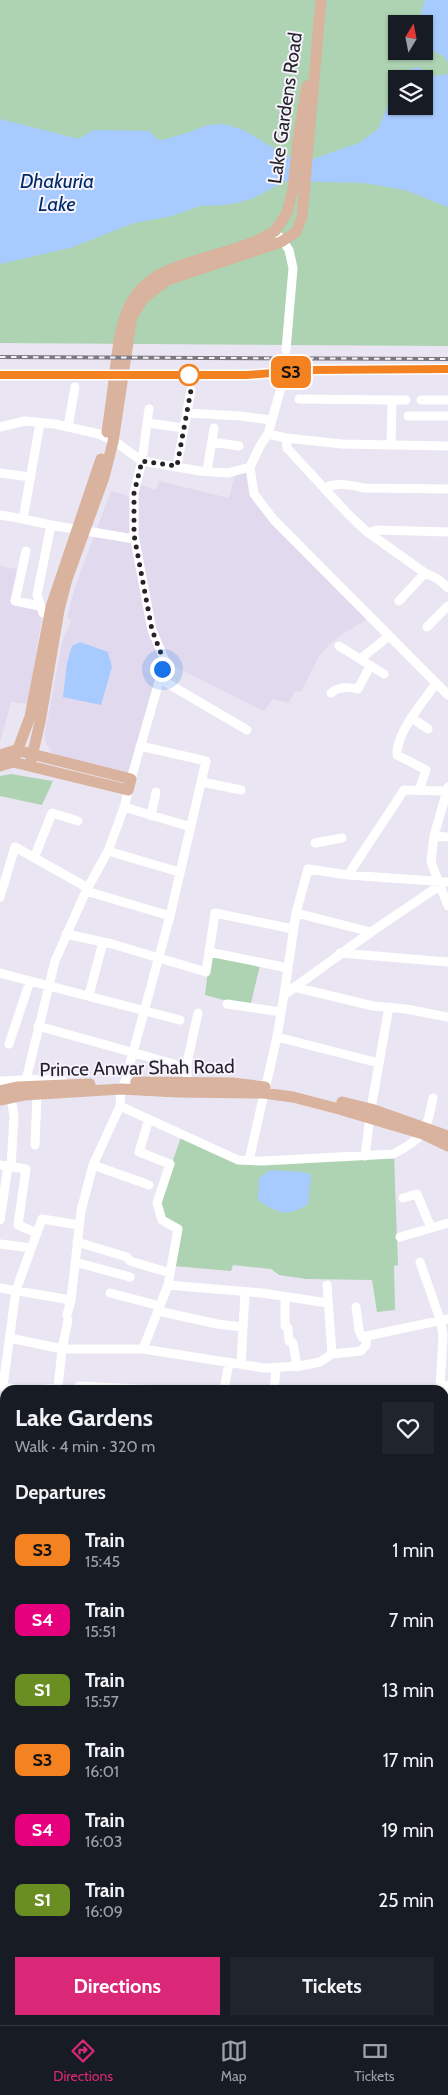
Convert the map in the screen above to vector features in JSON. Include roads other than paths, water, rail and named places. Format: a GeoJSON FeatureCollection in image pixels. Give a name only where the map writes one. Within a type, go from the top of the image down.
{"type":"FeatureCollection","features":[{"type":"Feature","properties":{"kind":"main road","name":"Lake Gardens Road"},"geometry":{"type":"LineString","coordinates":[[275,231],[284,220],[299,189],[316,0]]}},
{"type":"Feature","properties":{"kind":"main road","name":"Lake Gardens Road"},"geometry":{"type":"LineString","coordinates":[[303,148],[321,0]]}},
{"type":"Feature","properties":{"kind":"main road"},"geometry":{"type":"LineString","coordinates":[[0,766],[15,756],[30,717],[48,609],[72,554],[105,446],[121,325],[128,307],[138,292],[151,281],[173,268],[255,246],[283,241],[296,232],[300,225],[299,189]]}},
{"type":"Feature","properties":{"kind":"main road"},"geometry":{"type":"LineString","coordinates":[[255,246],[275,231]]}},
{"type":"Feature","properties":{"kind":"main road"},"geometry":{"type":"LineString","coordinates":[[30,766],[40,722],[48,609]]}},
{"type":"Feature","properties":{"kind":"main road"},"geometry":{"type":"LineString","coordinates":[[0,755],[32,754],[130,784]]}},
{"type":"Feature","properties":{"kind":"main road"},"geometry":{"type":"LineString","coordinates":[[15,756],[30,766],[130,784]]}},
{"type":"Feature","properties":{"kind":"main road","name":"Prince Anwar Shah Road"},"geometry":{"type":"LineString","coordinates":[[0,1090],[17,1087],[80,1085],[232,1083],[370,1113],[425,1131],[448,1136]]}},
{"type":"Feature","properties":{"kind":"main road","name":"Prince Anwar Shah Road"},"geometry":{"type":"LineString","coordinates":[[6,1098],[123,1085],[177,1092],[264,1090]]}},
{"type":"Feature","properties":{"kind":"main road","name":"Prince Anwar Shah Road"},"geometry":{"type":"LineString","coordinates":[[425,1131],[448,1146]]}},
{"type":"Feature","properties":{"kind":"street"},"geometry":{"type":"LineString","coordinates":[[275,231],[292,258],[293,278],[286,350]]}},
{"type":"Feature","properties":{"kind":"street"},"geometry":{"type":"LineString","coordinates":[[282,384],[268,434],[250,467],[254,494],[274,520],[448,696]]}},
{"type":"Feature","properties":{"kind":"street"},"geometry":{"type":"LineString","coordinates":[[68,427],[75,387]]}},
{"type":"Feature","properties":{"kind":"street"},"geometry":{"type":"LineString","coordinates":[[177,466],[191,390]]}},
{"type":"Feature","properties":{"kind":"street"},"geometry":{"type":"LineString","coordinates":[[299,399],[406,400]]}},
{"type":"Feature","properties":{"kind":"street"},"geometry":{"type":"LineString","coordinates":[[391,444],[392,400]]}},
{"type":"Feature","properties":{"kind":"street"},"geometry":{"type":"LineString","coordinates":[[421,400],[448,400]]}},
{"type":"Feature","properties":{"kind":"street"},"geometry":{"type":"LineString","coordinates":[[26,1080],[55,962],[66,934],[108,850],[124,807],[164,661],[152,630],[134,539],[132,514],[149,409]]}},
{"type":"Feature","properties":{"kind":"street"},"geometry":{"type":"LineString","coordinates":[[187,413],[272,420]]}},
{"type":"Feature","properties":{"kind":"street"},"geometry":{"type":"LineString","coordinates":[[408,416],[448,416]]}},
{"type":"Feature","properties":{"kind":"street"},"geometry":{"type":"LineString","coordinates":[[0,427],[25,421],[68,427],[99,434],[117,443],[142,461],[228,473],[250,467]]}},
{"type":"Feature","properties":{"kind":"street"},"geometry":{"type":"LineString","coordinates":[[23,518],[40,423]]}},
{"type":"Feature","properties":{"kind":"street"},"geometry":{"type":"LineString","coordinates":[[147,423],[184,428]]}},
{"type":"Feature","properties":{"kind":"street"},"geometry":{"type":"LineString","coordinates":[[207,471],[214,428]]}},
{"type":"Feature","properties":{"kind":"street"},"geometry":{"type":"LineString","coordinates":[[268,434],[286,438],[342,444],[448,446]]}},
{"type":"Feature","properties":{"kind":"street"},"geometry":{"type":"LineString","coordinates":[[286,438],[287,448],[368,533],[425,573],[438,579],[448,588]]}},
{"type":"Feature","properties":{"kind":"street"},"geometry":{"type":"LineString","coordinates":[[212,442],[239,446]]}},
{"type":"Feature","properties":{"kind":"street"},"geometry":{"type":"LineString","coordinates":[[0,473],[30,477]]}},
{"type":"Feature","properties":{"kind":"street"},"geometry":{"type":"LineString","coordinates":[[325,488],[329,486],[356,485],[364,488],[448,489]]}},
{"type":"Feature","properties":{"kind":"street"},"geometry":{"type":"LineString","coordinates":[[0,514],[134,539]]}},
{"type":"Feature","properties":{"kind":"street"},"geometry":{"type":"LineString","coordinates":[[48,609],[37,595],[52,525]]}},
{"type":"Feature","properties":{"kind":"street"},"geometry":{"type":"LineString","coordinates":[[368,533],[377,530],[448,532]]}},
{"type":"Feature","properties":{"kind":"street"},"geometry":{"type":"LineString","coordinates":[[26,551],[15,601],[48,609]]}},
{"type":"Feature","properties":{"kind":"street"},"geometry":{"type":"LineString","coordinates":[[399,601],[425,573]]}},
{"type":"Feature","properties":{"kind":"street"},"geometry":{"type":"LineString","coordinates":[[438,579],[448,577]]}},
{"type":"Feature","properties":{"kind":"street"},"geometry":{"type":"LineString","coordinates":[[427,627],[448,606]]}},
{"type":"Feature","properties":{"kind":"street"},"geometry":{"type":"LineString","coordinates":[[360,659],[389,636]]}},
{"type":"Feature","properties":{"kind":"street"},"geometry":{"type":"LineString","coordinates":[[339,646],[384,674]]}},
{"type":"Feature","properties":{"kind":"street"},"geometry":{"type":"LineString","coordinates":[[332,694],[338,688],[343,687],[358,689],[370,666]]}},
{"type":"Feature","properties":{"kind":"street"},"geometry":{"type":"LineString","coordinates":[[160,679],[246,730]]}},
{"type":"Feature","properties":{"kind":"street"},"geometry":{"type":"LineString","coordinates":[[420,790],[426,770],[397,755],[397,747],[412,718],[436,684]]}},
{"type":"Feature","properties":{"kind":"street"},"geometry":{"type":"LineString","coordinates":[[412,718],[428,729]]}},
{"type":"Feature","properties":{"kind":"street"},"geometry":{"type":"LineString","coordinates":[[60,1385],[62,1348],[71,1300],[79,1225],[93,1165],[120,1106],[123,1085],[170,916],[206,761],[140,746]]}},
{"type":"Feature","properties":{"kind":"street"},"geometry":{"type":"LineString","coordinates":[[202,782],[241,790]]}},
{"type":"Feature","properties":{"kind":"street"},"geometry":{"type":"LineString","coordinates":[[348,875],[404,790],[447,789],[434,836],[431,862],[442,883],[448,906]]}},
{"type":"Feature","properties":{"kind":"street"},"geometry":{"type":"LineString","coordinates":[[151,816],[156,792]]}},
{"type":"Feature","properties":{"kind":"street"},"geometry":{"type":"LineString","coordinates":[[124,807],[191,827]]}},
{"type":"Feature","properties":{"kind":"street"},"geometry":{"type":"LineString","coordinates":[[34,858],[52,813],[78,821]]}},
{"type":"Feature","properties":{"kind":"street"},"geometry":{"type":"LineString","coordinates":[[434,836],[448,837]]}},
{"type":"Feature","properties":{"kind":"street"},"geometry":{"type":"LineString","coordinates":[[315,843],[342,838]]}},
{"type":"Feature","properties":{"kind":"street"},"geometry":{"type":"LineString","coordinates":[[0,898],[15,847],[87,890],[170,916]]}},
{"type":"Feature","properties":{"kind":"street"},"geometry":{"type":"LineString","coordinates":[[108,850],[179,872]]}},
{"type":"Feature","properties":{"kind":"street"},"geometry":{"type":"LineString","coordinates":[[248,1160],[277,1037],[293,929],[308,869],[348,875],[442,883]]}},
{"type":"Feature","properties":{"kind":"street"},"geometry":{"type":"LineString","coordinates":[[284,995],[340,953],[442,883]]}},
{"type":"Feature","properties":{"kind":"street"},"geometry":{"type":"LineString","coordinates":[[66,934],[103,942],[159,960],[206,972],[215,913],[293,929]]}},
{"type":"Feature","properties":{"kind":"street"},"geometry":{"type":"LineString","coordinates":[[296,913],[371,932]]}},
{"type":"Feature","properties":{"kind":"street"},"geometry":{"type":"LineString","coordinates":[[89,995],[103,942]]}},
{"type":"Feature","properties":{"kind":"street"},"geometry":{"type":"LineString","coordinates":[[209,952],[288,968]]}},
{"type":"Feature","properties":{"kind":"street"},"geometry":{"type":"LineString","coordinates":[[340,953],[448,962]]}},
{"type":"Feature","properties":{"kind":"street"},"geometry":{"type":"LineString","coordinates":[[0,973],[180,1020]]}},
{"type":"Feature","properties":{"kind":"street"},"geometry":{"type":"LineString","coordinates":[[9,1044],[30,981]]}},
{"type":"Feature","properties":{"kind":"street"},"geometry":{"type":"LineString","coordinates":[[294,987],[373,1006],[448,1017]]}},
{"type":"Feature","properties":{"kind":"street"},"geometry":{"type":"LineString","coordinates":[[227,1004],[281,1012]]}},
{"type":"Feature","properties":{"kind":"street"},"geometry":{"type":"LineString","coordinates":[[365,1156],[370,1113],[389,1007]]}},
{"type":"Feature","properties":{"kind":"street"},"geometry":{"type":"LineString","coordinates":[[187,1084],[187,1063],[198,1013]]}},
{"type":"Feature","properties":{"kind":"street"},"geometry":{"type":"LineString","coordinates":[[38,1026],[132,1054],[174,1064]]}},
{"type":"Feature","properties":{"kind":"street"},"geometry":{"type":"LineString","coordinates":[[277,1037],[379,1063]]}},
{"type":"Feature","properties":{"kind":"street"},"geometry":{"type":"LineString","coordinates":[[0,1082],[51,1080],[80,1085]]}},
{"type":"Feature","properties":{"kind":"street"},"geometry":{"type":"LineString","coordinates":[[35,1145],[37,1095]]}},
{"type":"Feature","properties":{"kind":"street"},"geometry":{"type":"LineString","coordinates":[[6,1098],[14,1116],[0,1220],[37,1233]]}},
{"type":"Feature","properties":{"kind":"street"},"geometry":{"type":"LineString","coordinates":[[120,1106],[238,1160],[248,1160],[393,1154],[407,1147],[425,1131],[433,1098]]}},
{"type":"Feature","properties":{"kind":"street"},"geometry":{"type":"LineString","coordinates":[[143,1349],[168,1285],[178,1230],[162,1220],[157,1203],[170,1164],[139,1152],[149,1119]]}},
{"type":"Feature","properties":{"kind":"street"},"geometry":{"type":"LineString","coordinates":[[93,1165],[149,1185]]}},
{"type":"Feature","properties":{"kind":"street"},"geometry":{"type":"LineString","coordinates":[[6,1166],[26,1169],[18,1225]]}},
{"type":"Feature","properties":{"kind":"street"},"geometry":{"type":"LineString","coordinates":[[403,1198],[417,1194],[431,1228]]}},
{"type":"Feature","properties":{"kind":"street"},"geometry":{"type":"LineString","coordinates":[[2,1385],[4,1356],[10,1338],[16,1290],[42,1219],[79,1225]]}},
{"type":"Feature","properties":{"kind":"street"},"geometry":{"type":"LineString","coordinates":[[400,1237],[448,1223]]}},
{"type":"Feature","properties":{"kind":"street"},"geometry":{"type":"LineString","coordinates":[[77,1242],[128,1257],[130,1261],[170,1274]]}},
{"type":"Feature","properties":{"kind":"street"},"geometry":{"type":"LineString","coordinates":[[0,1244],[31,1248]]}},
{"type":"Feature","properties":{"kind":"street"},"geometry":{"type":"LineString","coordinates":[[75,1262],[130,1277]]}},
{"type":"Feature","properties":{"kind":"street"},"geometry":{"type":"LineString","coordinates":[[420,1262],[445,1321],[440,1385]]}},
{"type":"Feature","properties":{"kind":"street"},"geometry":{"type":"LineString","coordinates":[[327,1284],[332,1354]]}},
{"type":"Feature","properties":{"kind":"street"},"geometry":{"type":"LineString","coordinates":[[168,1285],[328,1303]]}},
{"type":"Feature","properties":{"kind":"street"},"geometry":{"type":"LineString","coordinates":[[0,1288],[71,1300]]}},
{"type":"Feature","properties":{"kind":"street"},"geometry":{"type":"LineString","coordinates":[[110,1293],[217,1324],[243,1327]]}},
{"type":"Feature","properties":{"kind":"street"},"geometry":{"type":"LineString","coordinates":[[241,1364],[245,1293]]}},
{"type":"Feature","properties":{"kind":"street"},"geometry":{"type":"LineString","coordinates":[[285,1297],[285,1326],[288,1328],[289,1341],[293,1343],[297,1367]]}},
{"type":"Feature","properties":{"kind":"street"},"geometry":{"type":"LineString","coordinates":[[356,1307],[359,1330],[362,1337],[445,1321]]}},
{"type":"Feature","properties":{"kind":"street"},"geometry":{"type":"LineString","coordinates":[[10,1338],[62,1348],[143,1349],[276,1369],[320,1362],[332,1354],[361,1352],[366,1346],[367,1336]]}},
{"type":"Feature","properties":{"kind":"street"},"geometry":{"type":"LineString","coordinates":[[225,1385],[229,1362]]}},
{"type":"Feature","properties":{"kind":"street"},"geometry":{"type":"LineString","coordinates":[[274,1385],[276,1369]]}},
{"type":"Feature","properties":{"kind":"water"},"geometry":{"type":"Polygon","coordinates":[[[425,0],[448,0],[448,62],[443,56],[433,51],[433,15],[421,15],[425,0]]]}},
{"type":"Feature","properties":{"kind":"water","name":"Dhakuria Lake"},"geometry":{"type":"Polygon","coordinates":[[[417,67],[424,70],[409,70],[417,67]]]}},
{"type":"Feature","properties":{"kind":"water","name":"Dhakuria Lake"},"geometry":{"type":"Polygon","coordinates":[[[433,74],[437,76],[448,74],[448,207],[405,190],[364,183],[285,181],[248,200],[226,205],[200,206],[172,216],[134,223],[73,247],[0,264],[0,119],[79,139],[93,130],[149,131],[157,139],[162,140],[208,125],[223,124],[244,130],[286,156],[313,159],[359,143],[378,129],[388,106],[388,115],[433,115],[433,74]]]}},
{"type":"Feature","properties":{"kind":"water"},"geometry":{"type":"Polygon","coordinates":[[[80,642],[108,652],[112,667],[101,705],[63,697],[67,663],[72,646],[80,642]]]}},
{"type":"Feature","properties":{"kind":"water"},"geometry":{"type":"Polygon","coordinates":[[[271,1170],[303,1172],[311,1175],[308,1204],[294,1211],[283,1212],[277,1211],[258,1200],[259,1178],[271,1170]]]}},
{"type":"Feature","properties":{"kind":"railway"},"geometry":{"type":"LineString","coordinates":[[0,357],[448,359]]}},
{"type":"Feature","properties":{"kind":"railway"},"geometry":{"type":"LineString","coordinates":[[0,375],[247,375],[368,369],[448,369]]}},
{"type":"Feature","properties":{"kind":"train","name":"S3"},"geometry":{"type":"LineString","coordinates":[[0,375],[271,375],[310,370],[448,369]]}}]}
